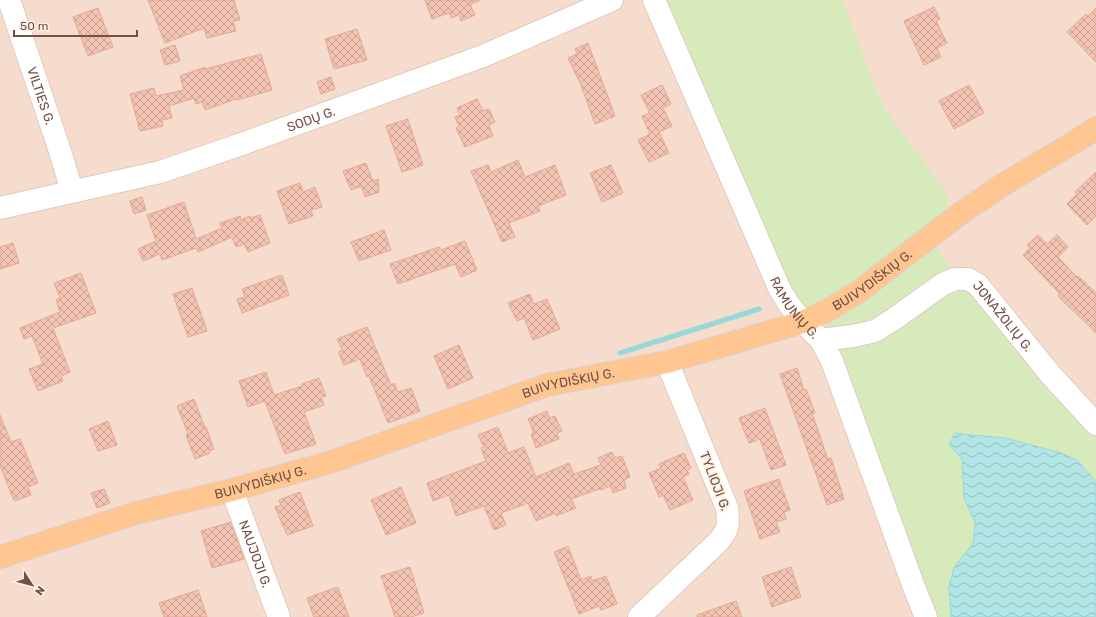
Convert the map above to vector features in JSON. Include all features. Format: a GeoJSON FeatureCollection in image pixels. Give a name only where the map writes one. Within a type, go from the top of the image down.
{"type":"FeatureCollection","features":[{"type":"Feature","properties":{"kind":"main road","name":"BUIVYDIŠKIŲ G."},"geometry":{"type":"LineString","coordinates":[[0,557],[136,513],[232,490],[331,462],[547,385],[668,362],[803,322],[828,310],[858,292],[961,212],[1096,128]]}},
{"type":"Feature","properties":{"kind":"street","name":"VILTIES G."},"geometry":{"type":"LineString","coordinates":[[9,0],[60,151],[72,192]]}},
{"type":"Feature","properties":{"kind":"street","name":"SODŲ G."},"geometry":{"type":"LineString","coordinates":[[0,208],[160,172],[239,145],[483,56],[612,0]]}},
{"type":"Feature","properties":{"kind":"street","name":"RAMUNIŲ G."},"geometry":{"type":"LineString","coordinates":[[654,0],[774,276],[790,306],[821,340],[832,361],[926,617]]}},
{"type":"Feature","properties":{"kind":"street","name":"JONAŽOLIŲ G."},"geometry":{"type":"LineString","coordinates":[[821,340],[853,336],[875,331],[943,284],[955,279],[968,279],[978,285],[1051,375],[1096,424]]}},
{"type":"Feature","properties":{"kind":"street","name":"TYLIOJI G."},"geometry":{"type":"LineString","coordinates":[[639,617],[719,541],[727,532],[729,520],[727,508],[668,362]]}},
{"type":"Feature","properties":{"kind":"street","name":"NAUJOJI G."},"geometry":{"type":"LineString","coordinates":[[232,490],[279,617]]}},
{"type":"Feature","properties":{"kind":"shaded area"},"geometry":{"type":"Polygon","coordinates":[[[0,0],[665,0],[809,309],[772,326],[541,379],[328,455],[0,549],[0,0]]]}},
{"type":"Feature","properties":{"kind":"shaded area"},"geometry":{"type":"Polygon","coordinates":[[[843,0],[1096,0],[1096,120],[942,216],[900,130],[880,100],[843,0]]]}},
{"type":"Feature","properties":{"kind":"shaded area"},"geometry":{"type":"Polygon","coordinates":[[[1096,137],[1096,438],[934,246],[980,211],[1096,137]]]}},
{"type":"Feature","properties":{"kind":"shaded area"},"geometry":{"type":"Polygon","coordinates":[[[824,321],[933,617],[0,617],[0,564],[555,391],[824,321]]]}},
{"type":"Feature","properties":{"kind":"green space"},"geometry":{"type":"Polygon","coordinates":[[[665,0],[843,0],[880,100],[900,130],[947,193],[948,206],[942,216],[932,225],[817,306],[809,309],[799,303],[793,296],[665,0]]]}},
{"type":"Feature","properties":{"kind":"green space"},"geometry":{"type":"Polygon","coordinates":[[[934,246],[1096,438],[1096,482],[1077,460],[1058,452],[1005,438],[954,433],[949,444],[962,459],[964,498],[975,522],[973,543],[954,568],[949,587],[951,617],[933,617],[824,321],[934,246]]]}},
{"type":"Feature","properties":{"kind":"water"},"geometry":{"type":"Polygon","coordinates":[[[955,433],[1005,438],[1058,452],[1077,460],[1096,482],[1096,617],[951,617],[949,587],[954,568],[973,543],[975,522],[964,498],[962,459],[949,444],[955,433]]]}},
{"type":"Feature","properties":{"kind":"building"},"geometry":{"type":"Polygon","coordinates":[[[148,0],[234,0],[240,20],[233,21],[236,31],[207,38],[204,28],[165,43],[148,0]]]}},
{"type":"Feature","properties":{"kind":"building"},"geometry":{"type":"Polygon","coordinates":[[[425,0],[479,1],[470,4],[475,15],[461,21],[459,15],[451,18],[449,13],[432,19],[425,0]]]}},
{"type":"Feature","properties":{"kind":"building"},"geometry":{"type":"Polygon","coordinates":[[[934,7],[940,19],[936,21],[947,43],[937,48],[941,57],[924,65],[904,21],[934,7]]]}},
{"type":"Feature","properties":{"kind":"building"},"geometry":{"type":"Polygon","coordinates":[[[98,8],[113,47],[88,56],[73,17],[98,8]]]}},
{"type":"Feature","properties":{"kind":"building"},"geometry":{"type":"Polygon","coordinates":[[[1096,8],[1096,62],[1067,32],[1086,14],[1088,16],[1096,8]]]}},
{"type":"Feature","properties":{"kind":"building"},"geometry":{"type":"Polygon","coordinates":[[[357,29],[367,60],[334,69],[325,39],[357,29]]]}},
{"type":"Feature","properties":{"kind":"building"},"geometry":{"type":"Polygon","coordinates":[[[588,43],[615,116],[595,124],[581,85],[568,58],[577,54],[575,49],[588,43]]]}},
{"type":"Feature","properties":{"kind":"building"},"geometry":{"type":"Polygon","coordinates":[[[175,45],[180,61],[165,65],[160,50],[175,45]]]}},
{"type":"Feature","properties":{"kind":"building"},"geometry":{"type":"Polygon","coordinates":[[[261,54],[272,90],[237,100],[236,99],[205,110],[202,102],[196,104],[194,98],[169,106],[172,118],[162,120],[163,126],[140,131],[130,94],[154,88],[156,96],[184,90],[180,76],[205,67],[205,69],[261,54]]]}},
{"type":"Feature","properties":{"kind":"building"},"geometry":{"type":"Polygon","coordinates":[[[331,77],[335,89],[321,94],[317,82],[331,77]]]}},
{"type":"Feature","properties":{"kind":"building"},"geometry":{"type":"Polygon","coordinates":[[[662,85],[671,104],[663,108],[672,126],[659,132],[669,153],[649,162],[638,140],[650,134],[642,116],[650,113],[641,95],[662,85]]]}},
{"type":"Feature","properties":{"kind":"building"},"geometry":{"type":"Polygon","coordinates":[[[969,85],[984,113],[954,129],[939,101],[969,85]]]}},
{"type":"Feature","properties":{"kind":"building"},"geometry":{"type":"Polygon","coordinates":[[[477,99],[483,111],[489,109],[495,122],[489,125],[493,136],[465,147],[456,128],[459,126],[455,117],[460,115],[457,108],[477,99]]]}},
{"type":"Feature","properties":{"kind":"building"},"geometry":{"type":"Polygon","coordinates":[[[408,119],[423,165],[402,172],[386,126],[408,119]]]}},
{"type":"Feature","properties":{"kind":"building"},"geometry":{"type":"Polygon","coordinates":[[[518,160],[525,177],[555,165],[566,195],[538,206],[540,211],[509,223],[515,237],[502,242],[471,171],[488,165],[491,172],[518,160]]]}},
{"type":"Feature","properties":{"kind":"building"},"geometry":{"type":"Polygon","coordinates":[[[366,163],[373,181],[378,179],[379,192],[365,197],[361,186],[351,190],[343,171],[366,163]]]}},
{"type":"Feature","properties":{"kind":"building"},"geometry":{"type":"Polygon","coordinates":[[[611,165],[623,193],[602,202],[590,173],[611,165]]]}},
{"type":"Feature","properties":{"kind":"building"},"geometry":{"type":"Polygon","coordinates":[[[1096,172],[1096,216],[1087,225],[1067,204],[1077,194],[1075,192],[1096,172]]]}},
{"type":"Feature","properties":{"kind":"building"},"geometry":{"type":"Polygon","coordinates":[[[300,183],[303,192],[315,187],[322,207],[311,210],[313,216],[289,224],[277,191],[300,183]]]}},
{"type":"Feature","properties":{"kind":"building"},"geometry":{"type":"Polygon","coordinates":[[[142,197],[146,210],[134,214],[130,201],[142,197]]]}},
{"type":"Feature","properties":{"kind":"building"},"geometry":{"type":"Polygon","coordinates":[[[184,202],[196,239],[222,228],[220,223],[240,216],[241,220],[250,216],[251,218],[260,215],[270,243],[248,252],[244,244],[236,247],[232,237],[198,252],[196,248],[162,260],[160,254],[143,261],[138,249],[156,241],[147,215],[184,202]]]}},
{"type":"Feature","properties":{"kind":"building"},"geometry":{"type":"Polygon","coordinates":[[[384,230],[391,250],[359,261],[351,242],[384,230]]]}},
{"type":"Feature","properties":{"kind":"building"},"geometry":{"type":"Polygon","coordinates":[[[1038,235],[1047,244],[1057,235],[1068,247],[1058,257],[1077,277],[1078,276],[1096,293],[1096,333],[1058,296],[1060,294],[1023,255],[1030,248],[1027,245],[1038,235]]]}},
{"type":"Feature","properties":{"kind":"building"},"geometry":{"type":"Polygon","coordinates":[[[465,241],[477,270],[461,277],[455,264],[398,284],[390,264],[439,247],[441,250],[465,241]]]}},
{"type":"Feature","properties":{"kind":"building"},"geometry":{"type":"Polygon","coordinates":[[[13,243],[19,263],[0,269],[0,247],[13,243]]]}},
{"type":"Feature","properties":{"kind":"building"},"geometry":{"type":"Polygon","coordinates":[[[81,273],[96,313],[53,328],[70,372],[61,376],[63,381],[38,391],[29,369],[43,364],[32,336],[24,339],[20,328],[60,312],[56,300],[60,298],[54,283],[81,273]]]}},
{"type":"Feature","properties":{"kind":"building"},"geometry":{"type":"Polygon","coordinates":[[[282,275],[289,295],[242,313],[237,299],[245,297],[242,289],[282,275]]]}},
{"type":"Feature","properties":{"kind":"building"},"geometry":{"type":"Polygon","coordinates":[[[192,288],[207,331],[188,337],[173,294],[192,288]]]}},
{"type":"Feature","properties":{"kind":"building"},"geometry":{"type":"Polygon","coordinates":[[[530,294],[534,304],[547,299],[560,329],[533,340],[524,318],[517,321],[508,303],[530,294]]]}},
{"type":"Feature","properties":{"kind":"building"},"geometry":{"type":"Polygon","coordinates":[[[367,327],[391,385],[394,383],[398,392],[411,388],[420,411],[388,423],[369,376],[367,377],[360,359],[344,365],[338,352],[342,350],[337,339],[367,327]]]}},
{"type":"Feature","properties":{"kind":"building"},"geometry":{"type":"Polygon","coordinates":[[[459,345],[473,378],[448,389],[434,356],[459,345]]]}},
{"type":"Feature","properties":{"kind":"building"},"geometry":{"type":"Polygon","coordinates":[[[797,368],[804,390],[806,389],[815,413],[812,413],[828,459],[831,458],[844,499],[827,505],[780,374],[797,368]]]}},
{"type":"Feature","properties":{"kind":"building"},"geometry":{"type":"Polygon","coordinates":[[[266,372],[274,395],[302,386],[302,384],[319,378],[326,396],[321,397],[324,405],[304,412],[316,444],[285,454],[265,401],[248,407],[239,381],[266,372]]]}},
{"type":"Feature","properties":{"kind":"building"},"geometry":{"type":"Polygon","coordinates":[[[194,399],[214,449],[209,451],[210,453],[195,459],[186,435],[188,434],[177,406],[194,399]]]}},
{"type":"Feature","properties":{"kind":"building"},"geometry":{"type":"Polygon","coordinates":[[[765,408],[786,465],[771,470],[760,439],[749,443],[739,418],[765,408]]]}},
{"type":"Feature","properties":{"kind":"building"},"geometry":{"type":"Polygon","coordinates":[[[547,411],[550,418],[555,416],[562,431],[557,433],[559,439],[536,448],[531,434],[534,433],[528,419],[547,411]]]}},
{"type":"Feature","properties":{"kind":"building"},"geometry":{"type":"Polygon","coordinates":[[[0,415],[11,442],[20,439],[38,483],[28,487],[31,495],[14,501],[0,465],[0,415]]]}},
{"type":"Feature","properties":{"kind":"building"},"geometry":{"type":"Polygon","coordinates":[[[108,421],[117,445],[98,451],[89,429],[108,421]]]}},
{"type":"Feature","properties":{"kind":"building"},"geometry":{"type":"Polygon","coordinates":[[[498,427],[508,453],[524,447],[536,477],[569,463],[574,474],[601,465],[598,458],[612,452],[615,458],[622,456],[630,477],[624,480],[626,488],[613,493],[610,486],[571,499],[576,508],[556,516],[555,513],[536,521],[528,503],[501,513],[506,525],[494,530],[484,506],[456,516],[449,495],[433,501],[427,483],[486,461],[481,448],[484,447],[478,435],[498,427]]]}},
{"type":"Feature","properties":{"kind":"building"},"geometry":{"type":"Polygon","coordinates":[[[684,453],[691,468],[687,470],[689,474],[683,477],[693,500],[670,510],[663,495],[659,497],[649,473],[661,468],[659,464],[684,453]]]}},
{"type":"Feature","properties":{"kind":"building"},"geometry":{"type":"Polygon","coordinates":[[[779,479],[790,510],[784,512],[786,519],[776,522],[780,532],[760,539],[744,491],[779,479]]]}},
{"type":"Feature","properties":{"kind":"building"},"geometry":{"type":"Polygon","coordinates":[[[401,487],[416,523],[386,535],[371,500],[401,487]]]}},
{"type":"Feature","properties":{"kind":"building"},"geometry":{"type":"Polygon","coordinates":[[[104,489],[110,503],[97,508],[91,493],[104,489]]]}},
{"type":"Feature","properties":{"kind":"building"},"geometry":{"type":"Polygon","coordinates":[[[300,492],[313,526],[287,535],[275,507],[281,505],[279,500],[300,492]]]}},
{"type":"Feature","properties":{"kind":"building"},"geometry":{"type":"Polygon","coordinates":[[[231,522],[244,559],[212,568],[201,531],[231,522]]]}},
{"type":"Feature","properties":{"kind":"building"},"geometry":{"type":"Polygon","coordinates":[[[568,546],[581,580],[591,576],[592,581],[606,576],[617,604],[601,610],[599,606],[579,614],[554,552],[568,546]]]}},
{"type":"Feature","properties":{"kind":"building"},"geometry":{"type":"Polygon","coordinates":[[[410,567],[424,613],[411,617],[395,617],[381,576],[410,567]]]}},
{"type":"Feature","properties":{"kind":"building"},"geometry":{"type":"Polygon","coordinates":[[[791,567],[801,597],[772,607],[762,577],[791,567]]]}},
{"type":"Feature","properties":{"kind":"building"},"geometry":{"type":"Polygon","coordinates":[[[338,587],[349,617],[314,617],[307,598],[338,587]]]}},
{"type":"Feature","properties":{"kind":"building"},"geometry":{"type":"Polygon","coordinates":[[[198,590],[207,617],[164,617],[159,603],[198,590]]]}},
{"type":"Feature","properties":{"kind":"building"},"geometry":{"type":"Polygon","coordinates":[[[736,601],[742,617],[697,617],[697,615],[736,601]]]}},
{"type":"Feature","properties":{"kind":"waterway"},"geometry":{"type":"LineString","coordinates":[[620,353],[759,309]]}}]}
